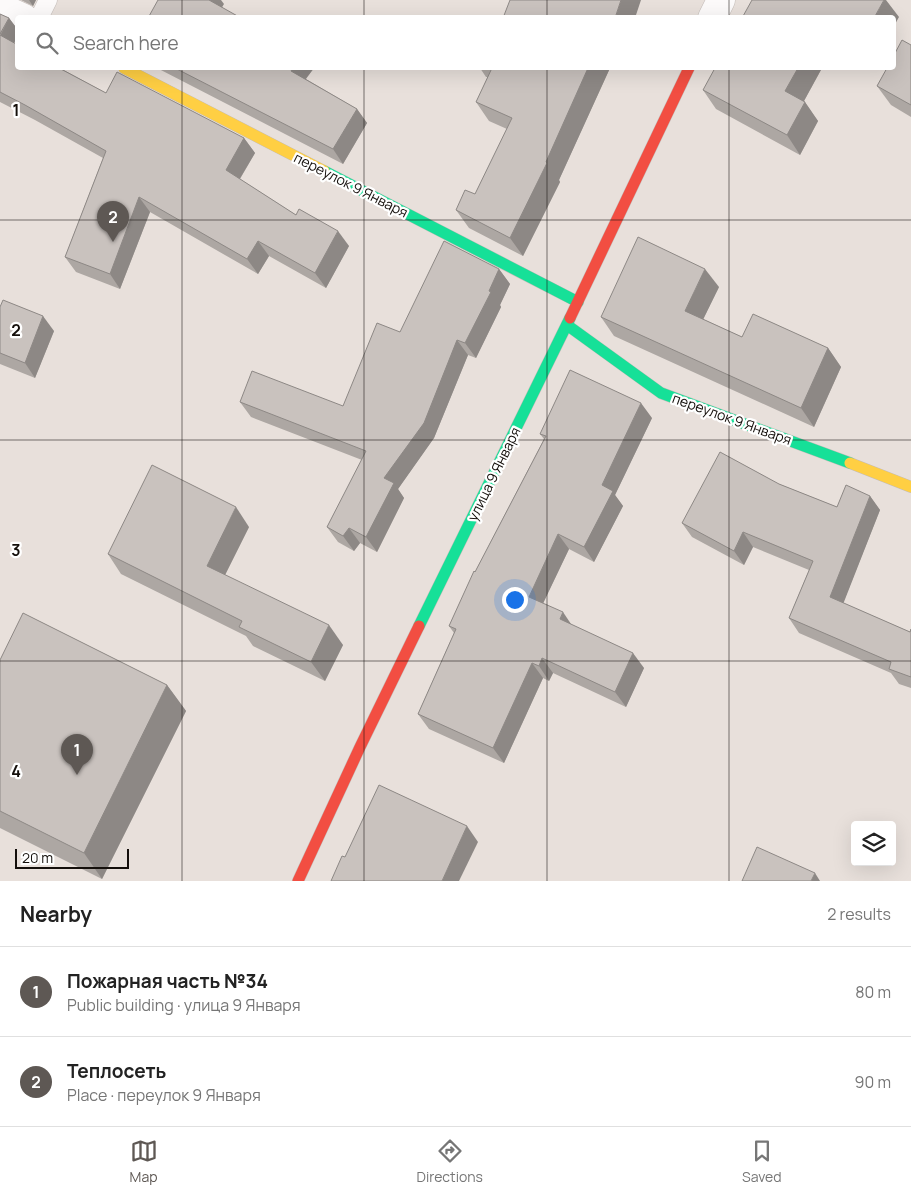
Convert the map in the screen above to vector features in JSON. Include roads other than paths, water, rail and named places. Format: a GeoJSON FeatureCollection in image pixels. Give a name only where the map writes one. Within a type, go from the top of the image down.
{"type":"FeatureCollection","features":[{"type":"Feature","properties":{"kind":"street"},"geometry":{"type":"LineString","coordinates":[[714,15],[721,0]]}},
{"type":"Feature","properties":{"kind":"street"},"geometry":{"type":"LineString","coordinates":[[0,7],[17,15]]}},
{"type":"Feature","properties":{"kind":"street","name":"переулок 9 Января"},"geometry":{"type":"LineString","coordinates":[[128,70],[578,302]]}},
{"type":"Feature","properties":{"kind":"street","name":"улица 9 Января"},"geometry":{"type":"LineString","coordinates":[[298,881],[360,747],[567,325],[688,70]]}},
{"type":"Feature","properties":{"kind":"street","name":"переулок 9 Января"},"geometry":{"type":"LineString","coordinates":[[567,325],[661,392],[858,466],[911,488]]}},
{"type":"Feature","properties":{"kind":"lane"},"geometry":{"type":"LineString","coordinates":[[40,15],[48,0]]}},
{"type":"Feature","properties":{"kind":"place","name":"Теплосеть"},"geometry":{"type":"Point","coordinates":[113,242]}},
{"type":"Feature","properties":{"kind":"place","name":"Пожарная часть №34"},"geometry":{"type":"Point","coordinates":[77,775]}}]}
